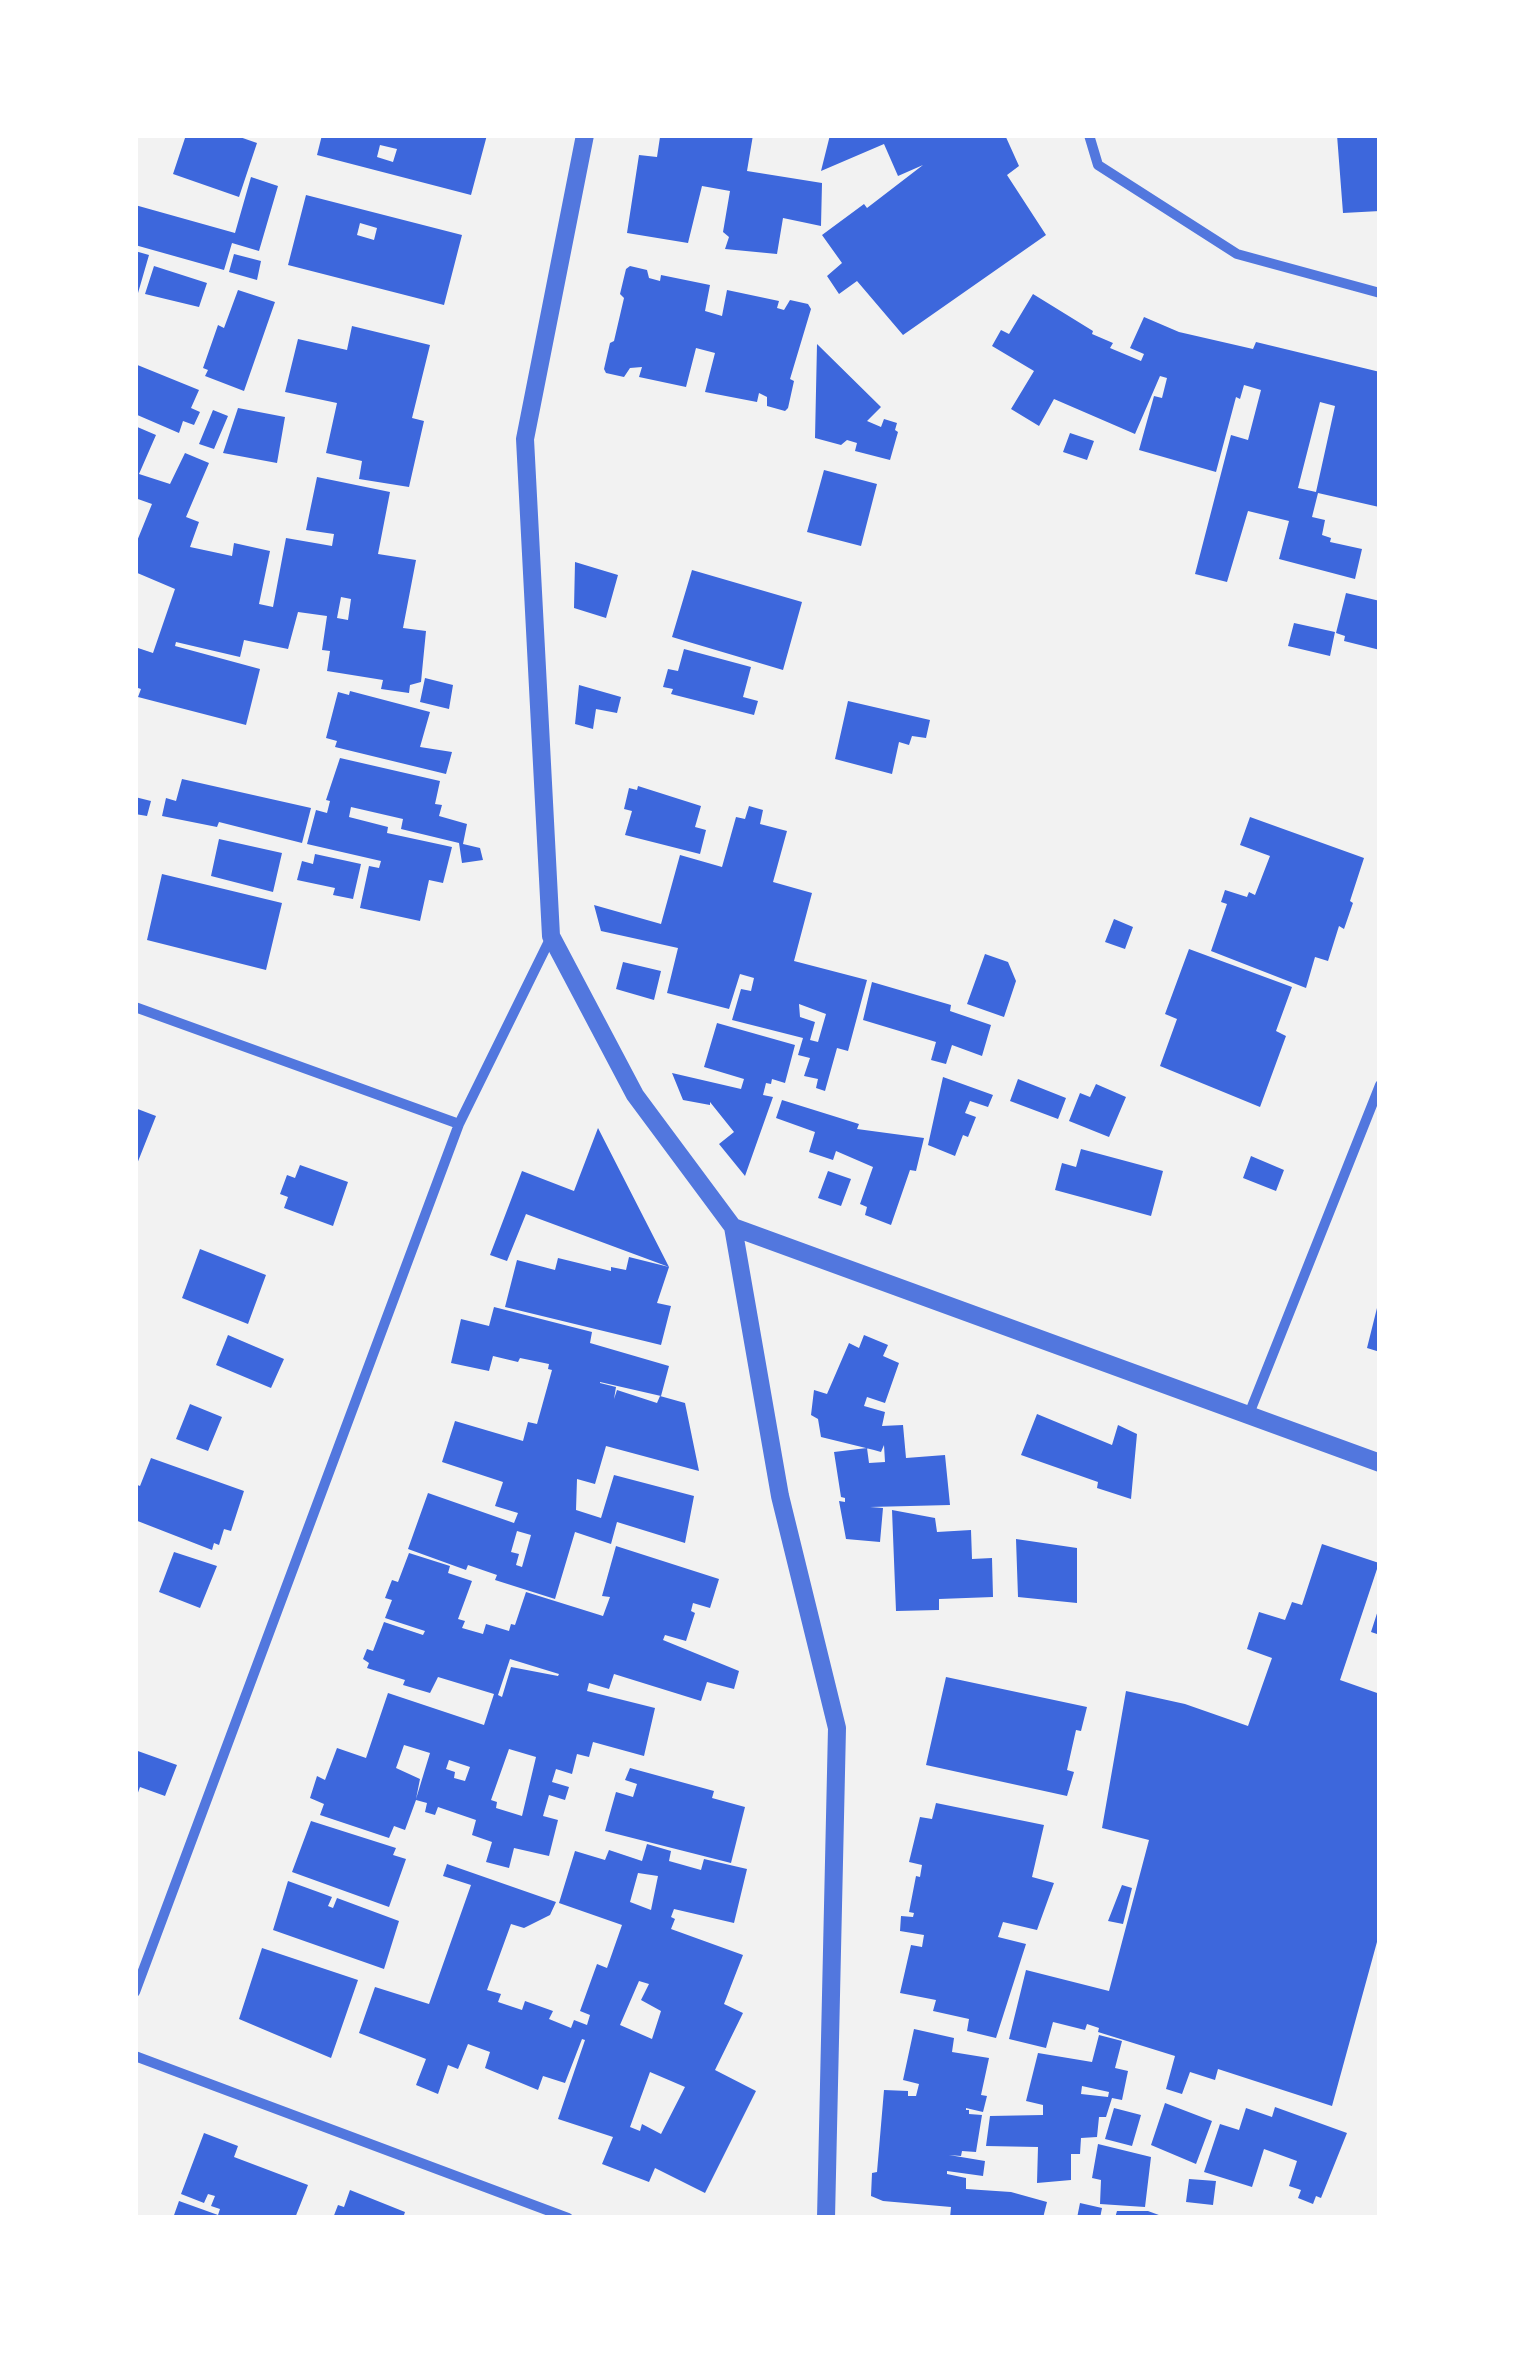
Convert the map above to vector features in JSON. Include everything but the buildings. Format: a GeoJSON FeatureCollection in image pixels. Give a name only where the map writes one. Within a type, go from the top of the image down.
{"type":"FeatureCollection","features":[{"type":"Feature","properties":{"kind":"street"},"geometry":{"type":"LineString","coordinates":[[585,135],[525,438],[551,936],[634,1095],[734,1227],[780,1496],[837,1728],[826,2218]]}},
{"type":"Feature","properties":{"kind":"street"},"geometry":{"type":"LineString","coordinates":[[1089,135],[1098,165],[1237,254],[1380,293]]}},
{"type":"Feature","properties":{"kind":"street"},"geometry":{"type":"LineString","coordinates":[[135,1992],[459,1124],[551,936]]}},
{"type":"Feature","properties":{"kind":"street"},"geometry":{"type":"LineString","coordinates":[[135,1007],[459,1124]]}},
{"type":"Feature","properties":{"kind":"street"},"geometry":{"type":"LineString","coordinates":[[1250,1414],[1380,1085]]}},
{"type":"Feature","properties":{"kind":"street"},"geometry":{"type":"LineString","coordinates":[[734,1227],[1380,1462]]}},
{"type":"Feature","properties":{"kind":"street"},"geometry":{"type":"LineString","coordinates":[[135,2056],[568,2218]]}}]}
